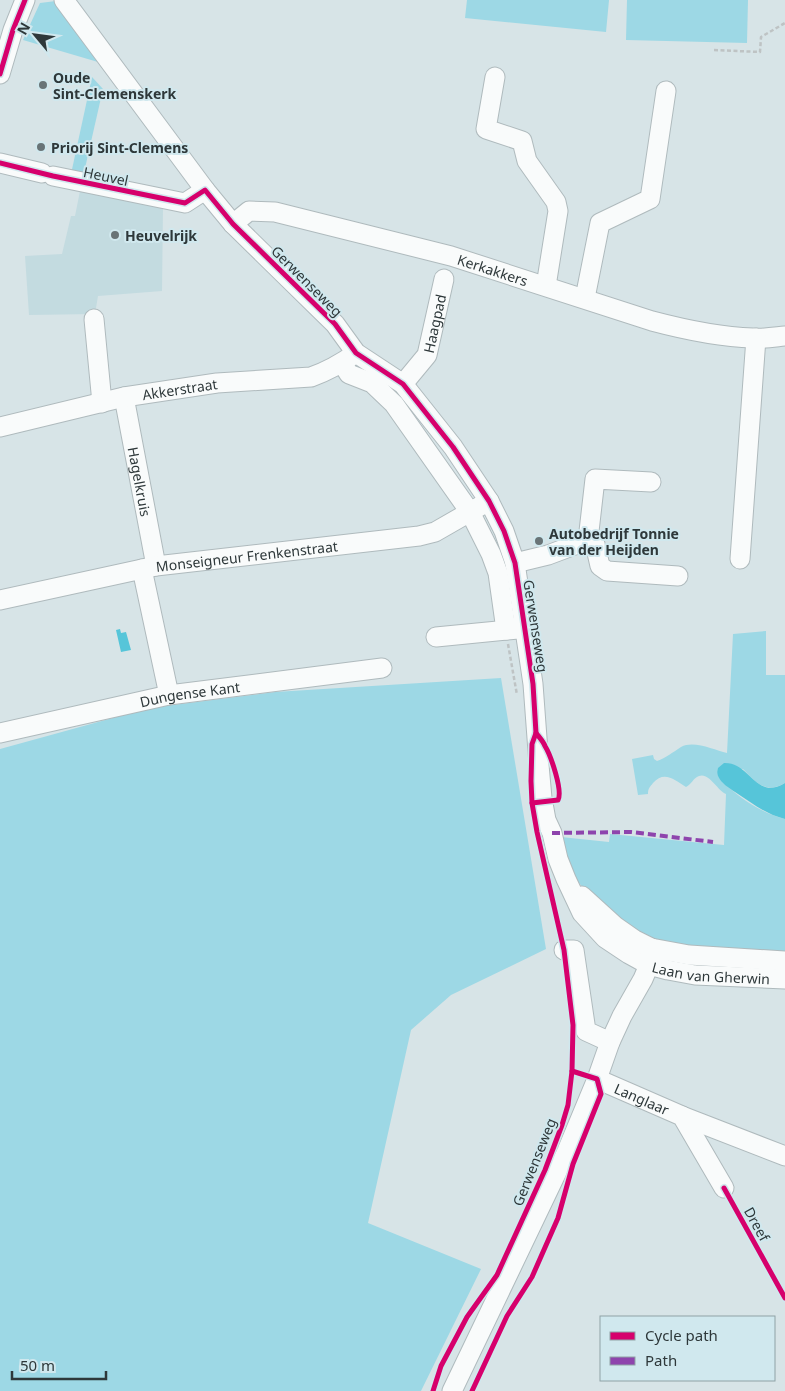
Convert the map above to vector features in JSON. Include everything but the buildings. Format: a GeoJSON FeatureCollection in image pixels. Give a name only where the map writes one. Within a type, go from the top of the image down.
{"type":"FeatureCollection","features":[{"type":"Feature","properties":{"kind":"street"},"geometry":{"type":"LineString","coordinates":[[0,74],[13,30],[25,0]]}},
{"type":"Feature","properties":{"kind":"street"},"geometry":{"type":"LineString","coordinates":[[64,0],[205,190]]}},
{"type":"Feature","properties":{"kind":"street"},"geometry":{"type":"LineString","coordinates":[[495,77],[486,130],[522,142],[527,161],[556,202],[558,211],[546,286]]}},
{"type":"Feature","properties":{"kind":"street"},"geometry":{"type":"LineString","coordinates":[[585,298],[600,223],[650,199],[666,91]]}},
{"type":"Feature","properties":{"kind":"street","name":"Heuvel"},"geometry":{"type":"LineString","coordinates":[[0,163],[184,204],[205,190]]}},
{"type":"Feature","properties":{"kind":"street","name":"Gerwenseweg"},"geometry":{"type":"LineString","coordinates":[[205,190],[234,224],[335,324],[349,358],[349,374],[372,383],[394,404],[470,512],[491,554],[498,573],[533,684],[542,798],[546,820],[552,833],[558,859],[566,879],[587,902],[635,940],[646,957],[567,1150],[452,1391]]}},
{"type":"Feature","properties":{"kind":"street","name":"Kerkakkers"},"geometry":{"type":"LineString","coordinates":[[234,224],[250,211],[275,212],[451,256],[652,321],[684,329],[722,336],[756,338],[785,336]]}},
{"type":"Feature","properties":{"kind":"street","name":"Haagpad"},"geometry":{"type":"LineString","coordinates":[[403,384],[427,355],[444,279]]}},
{"type":"Feature","properties":{"kind":"street"},"geometry":{"type":"LineString","coordinates":[[94,319],[102,403]]}},
{"type":"Feature","properties":{"kind":"street"},"geometry":{"type":"LineString","coordinates":[[740,559],[756,338]]}},
{"type":"Feature","properties":{"kind":"street","name":"Gerwenseweg"},"geometry":{"type":"LineString","coordinates":[[349,358],[403,384],[453,447],[489,501],[504,531],[515,563],[515,629]]}},
{"type":"Feature","properties":{"kind":"street","name":"Akkerstraat"},"geometry":{"type":"LineString","coordinates":[[0,427],[124,398],[217,383],[311,376],[326,372],[349,358]]}},
{"type":"Feature","properties":{"kind":"street","name":"Hagelkruis"},"geometry":{"type":"LineString","coordinates":[[124,398],[168,695]]}},
{"type":"Feature","properties":{"kind":"street"},"geometry":{"type":"LineString","coordinates":[[588,540],[595,479],[651,482]]}},
{"type":"Feature","properties":{"kind":"street","name":"Monseigneur Frenkenstraat"},"geometry":{"type":"LineString","coordinates":[[0,600],[149,568],[418,536],[435,532],[489,501]]}},
{"type":"Feature","properties":{"kind":"street"},"geometry":{"type":"LineString","coordinates":[[515,563],[548,555],[588,540],[596,544],[600,566],[607,571],[678,576]]}},
{"type":"Feature","properties":{"kind":"street"},"geometry":{"type":"LineString","coordinates":[[436,637],[515,629]]}},
{"type":"Feature","properties":{"kind":"street","name":"Dungense Kant"},"geometry":{"type":"LineString","coordinates":[[0,733],[168,695],[382,668]]}},
{"type":"Feature","properties":{"kind":"street"},"geometry":{"type":"LineString","coordinates":[[564,950],[574,950],[586,1032],[610,1042]]}},
{"type":"Feature","properties":{"kind":"street","name":"Laan van Gherwin"},"geometry":{"type":"LineString","coordinates":[[646,957],[689,955],[785,961]]}},
{"type":"Feature","properties":{"kind":"street","name":"Laan van Gherwin"},"geometry":{"type":"LineString","coordinates":[[646,957],[668,970],[695,975],[785,979]]}},
{"type":"Feature","properties":{"kind":"street","name":"Langlaar"},"geometry":{"type":"LineString","coordinates":[[597,1079],[682,1116],[785,1156]]}},
{"type":"Feature","properties":{"kind":"street","name":"Langlaar"},"geometry":{"type":"LineString","coordinates":[[682,1116],[724,1188]]}},
{"type":"Feature","properties":{"kind":"path"},"geometry":{"type":"LineString","coordinates":[[714,50],[760,52],[761,37],[785,22]]}},
{"type":"Feature","properties":{"kind":"shaded area"},"geometry":{"type":"Polygon","coordinates":[[[467,0],[609,0],[606,32],[465,18],[467,0]]]}},
{"type":"Feature","properties":{"kind":"shaded area"},"geometry":{"type":"Polygon","coordinates":[[[627,0],[748,0],[747,43],[626,40],[627,0]]]}},
{"type":"Feature","properties":{"kind":"shaded area"},"geometry":{"type":"Polygon","coordinates":[[[56,1],[98,62],[23,40],[40,3],[56,1]]]}},
{"type":"Feature","properties":{"kind":"shaded area"},"geometry":{"type":"Polygon","coordinates":[[[92,77],[103,89],[83,177],[71,174],[92,77]]]}},
{"type":"Feature","properties":{"kind":"shaded area","name":"Heuvelrijk"},"geometry":{"type":"Polygon","coordinates":[[[80,191],[163,208],[162,291],[98,296],[95,314],[29,315],[25,256],[62,254],[71,216],[75,216],[80,191]]]}},
{"type":"Feature","properties":{"kind":"shaded area"},"geometry":{"type":"Polygon","coordinates":[[[120,629],[121,633],[126,632],[131,650],[121,652],[116,630],[120,629]]]}},
{"type":"Feature","properties":{"kind":"shaded area"},"geometry":{"type":"Polygon","coordinates":[[[766,631],[766,675],[785,675],[785,783],[767,787],[752,779],[743,769],[718,768],[718,772],[722,781],[743,799],[767,813],[785,819],[785,956],[693,951],[641,937],[583,888],[570,871],[561,837],[609,842],[610,834],[724,845],[726,794],[710,779],[703,775],[699,776],[686,787],[670,778],[661,777],[651,786],[648,794],[638,795],[632,759],[653,755],[657,761],[686,745],[704,746],[727,753],[733,634],[766,631]]]}},
{"type":"Feature","properties":{"kind":"shaded area"},"geometry":{"type":"Polygon","coordinates":[[[501,678],[546,949],[451,995],[411,1030],[368,1223],[481,1269],[421,1391],[0,1391],[0,749],[149,708],[275,692],[501,678]]]}},
{"type":"Feature","properties":{"kind":"shaded area"},"geometry":{"type":"Polygon","coordinates":[[[724,763],[733,764],[741,768],[760,784],[767,787],[775,787],[785,783],[785,819],[759,808],[723,783],[719,779],[717,772],[718,768],[724,763]]]}},
{"type":"Feature","properties":{"kind":"marked path"},"geometry":{"type":"LineString","coordinates":[[552,833],[631,832],[713,842]]}},
{"type":"Feature","properties":{"kind":"cycle path"},"geometry":{"type":"LineString","coordinates":[[0,74],[13,30],[25,0]]}},
{"type":"Feature","properties":{"kind":"cycle path"},"geometry":{"type":"LineString","coordinates":[[0,163],[53,176],[185,203],[205,190],[233,224],[335,324],[356,353],[403,384],[453,447],[489,501],[504,531],[515,563],[533,684],[536,733],[532,744],[532,803],[564,950],[573,1025],[572,1071],[568,1105],[545,1170],[497,1275],[467,1317],[441,1366],[433,1391]]}},
{"type":"Feature","properties":{"kind":"cycle path"},"geometry":{"type":"LineString","coordinates":[[532,803],[558,800],[559,796],[556,773],[543,742],[536,733]]}},
{"type":"Feature","properties":{"kind":"cycle path"},"geometry":{"type":"LineString","coordinates":[[472,1391],[507,1316],[532,1277],[558,1218],[573,1164],[601,1094],[597,1079],[572,1071]]}},
{"type":"Feature","properties":{"kind":"cycle path","name":"Dreef"},"geometry":{"type":"LineString","coordinates":[[724,1188],[785,1298]]}},
{"type":"Feature","properties":{"kind":"place","name":"Oude Sint-Clemenskerk"},"geometry":{"type":"Point","coordinates":[43,85]}},
{"type":"Feature","properties":{"kind":"place","name":"Priorij Sint-Clemens"},"geometry":{"type":"Point","coordinates":[41,147]}},
{"type":"Feature","properties":{"kind":"place","name":"Heuvelrijk"},"geometry":{"type":"Point","coordinates":[115,235]}},
{"type":"Feature","properties":{"kind":"place","name":"Autobedrijf Tonnie van der Heijden"},"geometry":{"type":"Point","coordinates":[539,541]}}]}
